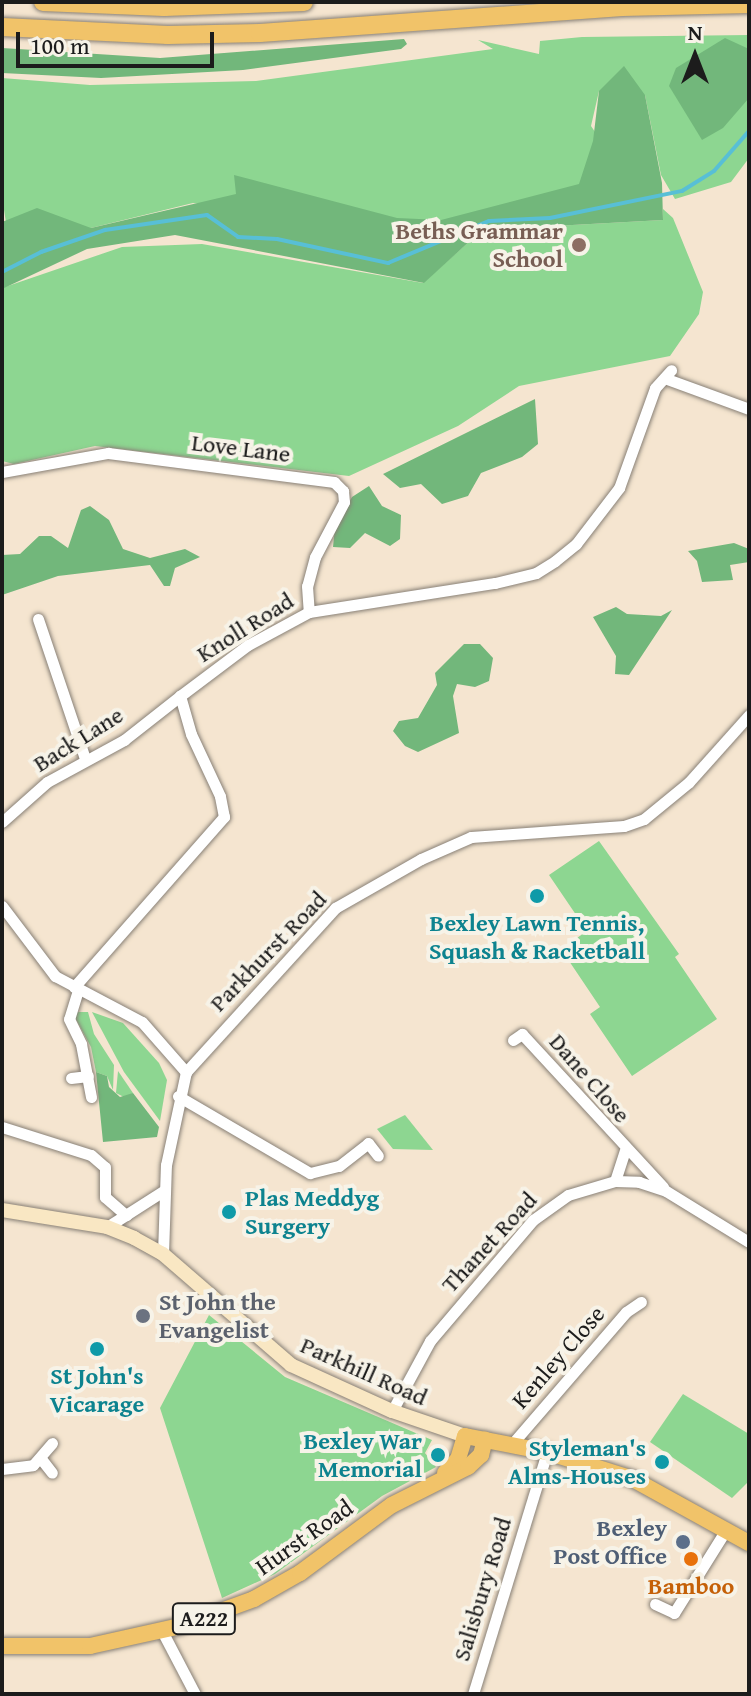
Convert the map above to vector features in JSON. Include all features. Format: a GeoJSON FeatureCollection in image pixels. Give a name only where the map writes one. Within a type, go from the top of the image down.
{"type":"FeatureCollection","features":[{"type":"Feature","properties":{"kind":"highway"},"geometry":{"type":"LineString","coordinates":[[43,2],[164,7],[304,2]]}},
{"type":"Feature","properties":{"kind":"highway"},"geometry":{"type":"LineString","coordinates":[[2,27],[154,35],[260,33],[622,7],[749,4]]}},
{"type":"Feature","properties":{"kind":"main road","name":"Parkhill Road"},"geometry":{"type":"LineString","coordinates":[[2,1210],[107,1227],[163,1254],[291,1365],[392,1411],[465,1436]]}},
{"type":"Feature","properties":{"kind":"main road"},"geometry":{"type":"LineString","coordinates":[[465,1436],[547,1452],[633,1479],[724,1533],[749,1543]]}},
{"type":"Feature","properties":{"kind":"main road","name":"Hurst Road"},"geometry":{"type":"LineString","coordinates":[[439,1480],[458,1459],[465,1436]]}},
{"type":"Feature","properties":{"kind":"main road","name":"Hurst Road"},"geometry":{"type":"LineString","coordinates":[[2,1646],[90,1646],[162,1631],[271,1591],[392,1505],[468,1467],[481,1455],[485,1439]]}},
{"type":"Feature","properties":{"kind":"street","name":"Knoll Road"},"geometry":{"type":"LineString","coordinates":[[180,696],[248,645],[309,612],[330,605],[495,583],[536,573],[555,561],[576,544],[619,488],[655,388],[669,374],[749,409]]}},
{"type":"Feature","properties":{"kind":"street","name":"Love Lane"},"geometry":{"type":"LineString","coordinates":[[2,472],[108,453],[334,482],[343,491],[344,502],[315,557],[307,586],[309,612]]}},
{"type":"Feature","properties":{"kind":"street"},"geometry":{"type":"LineString","coordinates":[[38,619],[85,759]]}},
{"type":"Feature","properties":{"kind":"street","name":"Back Lane"},"geometry":{"type":"LineString","coordinates":[[2,822],[47,782],[124,740],[180,696]]}},
{"type":"Feature","properties":{"kind":"street"},"geometry":{"type":"LineString","coordinates":[[91,1097],[81,1044],[69,1019],[76,988],[224,817],[220,796],[191,734],[180,696]]}},
{"type":"Feature","properties":{"kind":"street","name":"Parkhurst Road"},"geometry":{"type":"LineString","coordinates":[[163,1254],[163,1191],[178,1096],[186,1072],[335,908],[410,864],[471,837],[624,826],[644,819],[680,791],[749,715]]}},
{"type":"Feature","properties":{"kind":"street"},"geometry":{"type":"LineString","coordinates":[[2,906],[44,965],[76,988],[142,1022],[186,1072]]}},
{"type":"Feature","properties":{"kind":"street","name":"Dane Close"},"geometry":{"type":"LineString","coordinates":[[521,1034],[625,1151],[666,1191]]}},
{"type":"Feature","properties":{"kind":"street"},"geometry":{"type":"LineString","coordinates":[[71,1078],[88,1076]]}},
{"type":"Feature","properties":{"kind":"street"},"geometry":{"type":"LineString","coordinates":[[178,1096],[310,1173],[339,1166],[368,1143],[378,1156]]}},
{"type":"Feature","properties":{"kind":"street"},"geometry":{"type":"LineString","coordinates":[[2,1127],[91,1155],[105,1167],[105,1197],[126,1215]]}},
{"type":"Feature","properties":{"kind":"street","name":"Dane Close"},"geometry":{"type":"LineString","coordinates":[[615,1181],[625,1151]]}},
{"type":"Feature","properties":{"kind":"street","name":"Thanet Road"},"geometry":{"type":"LineString","coordinates":[[392,1411],[430,1341],[533,1220],[568,1195],[615,1181],[666,1191],[749,1242]]}},
{"type":"Feature","properties":{"kind":"street"},"geometry":{"type":"LineString","coordinates":[[107,1227],[163,1191]]}},
{"type":"Feature","properties":{"kind":"street","name":"Kenley Close"},"geometry":{"type":"LineString","coordinates":[[512,1444],[626,1312],[641,1302]]}},
{"type":"Feature","properties":{"kind":"street"},"geometry":{"type":"LineString","coordinates":[[2,1469],[42,1460],[52,1443]]}},
{"type":"Feature","properties":{"kind":"street","name":"Salisbury Road"},"geometry":{"type":"LineString","coordinates":[[473,1694],[547,1452]]}},
{"type":"Feature","properties":{"kind":"street"},"geometry":{"type":"LineString","coordinates":[[42,1460],[52,1473]]}},
{"type":"Feature","properties":{"kind":"street"},"geometry":{"type":"LineString","coordinates":[[655,1604],[674,1613],[724,1533]]}},
{"type":"Feature","properties":{"kind":"street"},"geometry":{"type":"LineString","coordinates":[[162,1631],[195,1694]]}},
{"type":"Feature","properties":{"kind":"green space"},"geometry":{"type":"Polygon","coordinates":[[[749,35],[749,158],[731,182],[675,199],[661,175],[645,95],[599,91],[591,126],[632,187],[401,228],[193,203],[91,228],[12,261],[2,197],[2,78],[90,85],[256,81],[493,49],[478,40],[539,54],[540,41],[582,37],[749,35]]]}},
{"type":"Feature","properties":{"kind":"green space"},"geometry":{"type":"Polygon","coordinates":[[[725,38],[749,49],[749,98],[723,128],[702,140],[669,86],[676,68],[725,38]]]}},
{"type":"Feature","properties":{"kind":"green space"},"geometry":{"type":"Polygon","coordinates":[[[404,39],[407,44],[401,49],[243,70],[101,78],[2,73],[2,48],[160,58],[404,39]]]}},
{"type":"Feature","properties":{"kind":"green space"},"geometry":{"type":"Polygon","coordinates":[[[624,66],[645,95],[662,183],[663,220],[536,227],[471,240],[424,283],[175,235],[87,249],[2,289],[2,222],[37,208],[91,228],[236,194],[234,175],[397,218],[441,220],[579,184],[593,141],[599,91],[624,66]]]}},
{"type":"Feature","properties":{"kind":"green space"},"geometry":{"type":"Polygon","coordinates":[[[663,209],[673,218],[703,292],[699,314],[670,356],[519,386],[458,426],[349,476],[95,446],[14,464],[2,461],[2,288],[122,247],[202,244],[423,283],[471,240],[536,227],[663,220],[663,209]]]}},
{"type":"Feature","properties":{"kind":"green space"},"geometry":{"type":"Polygon","coordinates":[[[535,399],[538,444],[522,457],[481,473],[468,496],[442,504],[421,484],[400,488],[383,474],[535,399]]]}},
{"type":"Feature","properties":{"kind":"green space"},"geometry":{"type":"Polygon","coordinates":[[[369,486],[382,506],[401,515],[400,539],[390,546],[365,533],[350,548],[333,547],[335,527],[352,497],[369,486]]]}},
{"type":"Feature","properties":{"kind":"green space"},"geometry":{"type":"Polygon","coordinates":[[[90,506],[109,520],[123,549],[150,558],[185,549],[200,557],[175,568],[170,586],[164,586],[150,565],[58,576],[2,595],[2,555],[20,554],[39,536],[51,536],[68,548],[81,510],[90,506]]]}},
{"type":"Feature","properties":{"kind":"green space"},"geometry":{"type":"Polygon","coordinates":[[[734,543],[749,549],[749,562],[730,565],[733,580],[702,582],[697,561],[688,551],[734,543]]]}},
{"type":"Feature","properties":{"kind":"green space"},"geometry":{"type":"Polygon","coordinates":[[[616,607],[627,614],[661,616],[672,610],[629,675],[615,674],[616,656],[593,617],[616,607]]]}},
{"type":"Feature","properties":{"kind":"green space"},"geometry":{"type":"Polygon","coordinates":[[[464,644],[480,644],[493,658],[489,681],[475,687],[457,684],[453,696],[459,733],[418,752],[405,746],[393,731],[399,721],[418,718],[437,685],[435,673],[464,644]]]}},
{"type":"Feature","properties":{"kind":"green space"},"geometry":{"type":"Polygon","coordinates":[[[599,841],[679,954],[675,957],[717,1019],[632,1076],[590,1014],[600,1007],[561,949],[587,931],[549,875],[599,841]]]}},
{"type":"Feature","properties":{"kind":"green space"},"geometry":{"type":"Polygon","coordinates":[[[72,1012],[88,1012],[94,1034],[114,1065],[113,1090],[107,1076],[96,1072],[91,1047],[72,1012]]]}},
{"type":"Feature","properties":{"kind":"green space"},"geometry":{"type":"Polygon","coordinates":[[[92,1012],[123,1023],[159,1063],[167,1080],[160,1121],[124,1072],[92,1012]]]}},
{"type":"Feature","properties":{"kind":"green space"},"geometry":{"type":"Polygon","coordinates":[[[118,1071],[133,1093],[126,1098],[116,1093],[118,1071]]]}},
{"type":"Feature","properties":{"kind":"green space"},"geometry":{"type":"Polygon","coordinates":[[[96,1072],[107,1076],[109,1087],[120,1097],[133,1093],[159,1127],[157,1137],[103,1142],[96,1072]]]}},
{"type":"Feature","properties":{"kind":"green space"},"geometry":{"type":"Polygon","coordinates":[[[405,1115],[433,1150],[393,1149],[377,1129],[405,1115]]]}},
{"type":"Feature","properties":{"kind":"green space"},"geometry":{"type":"Polygon","coordinates":[[[209,1315],[285,1377],[432,1440],[425,1453],[436,1467],[382,1496],[275,1574],[222,1598],[160,1408],[209,1315]]]}},
{"type":"Feature","properties":{"kind":"green space"},"geometry":{"type":"Polygon","coordinates":[[[683,1394],[749,1434],[749,1481],[732,1498],[650,1442],[683,1394]]]}},
{"type":"Feature","properties":{"kind":"waterway"},"geometry":{"type":"LineString","coordinates":[[2,272],[41,252],[105,230],[207,215],[238,237],[277,239],[388,263],[489,221],[550,218],[682,191],[714,171],[749,131]]}},
{"type":"Feature","properties":{"kind":"place","name":"Beths Grammar School"},"geometry":{"type":"Point","coordinates":[579,245]}},
{"type":"Feature","properties":{"kind":"place","name":"Bexley Lawn Tennis, Squash & Racketball"},"geometry":{"type":"Point","coordinates":[537,896]}},
{"type":"Feature","properties":{"kind":"place","name":"Plas Meddyg Surgery"},"geometry":{"type":"Point","coordinates":[229,1212]}},
{"type":"Feature","properties":{"kind":"place","name":"St John the Evangelist"},"geometry":{"type":"Point","coordinates":[143,1316]}},
{"type":"Feature","properties":{"kind":"place","name":"St John's Vicarage"},"geometry":{"type":"Point","coordinates":[97,1349]}},
{"type":"Feature","properties":{"kind":"place","name":"Bexley War Memorial"},"geometry":{"type":"Point","coordinates":[438,1455]}},
{"type":"Feature","properties":{"kind":"place","name":"Styleman's Alms-Houses"},"geometry":{"type":"Point","coordinates":[662,1462]}},
{"type":"Feature","properties":{"kind":"place","name":"Bexley Post Office"},"geometry":{"type":"Point","coordinates":[683,1542]}},
{"type":"Feature","properties":{"kind":"place","name":"Bamboo"},"geometry":{"type":"Point","coordinates":[691,1559]}}]}
